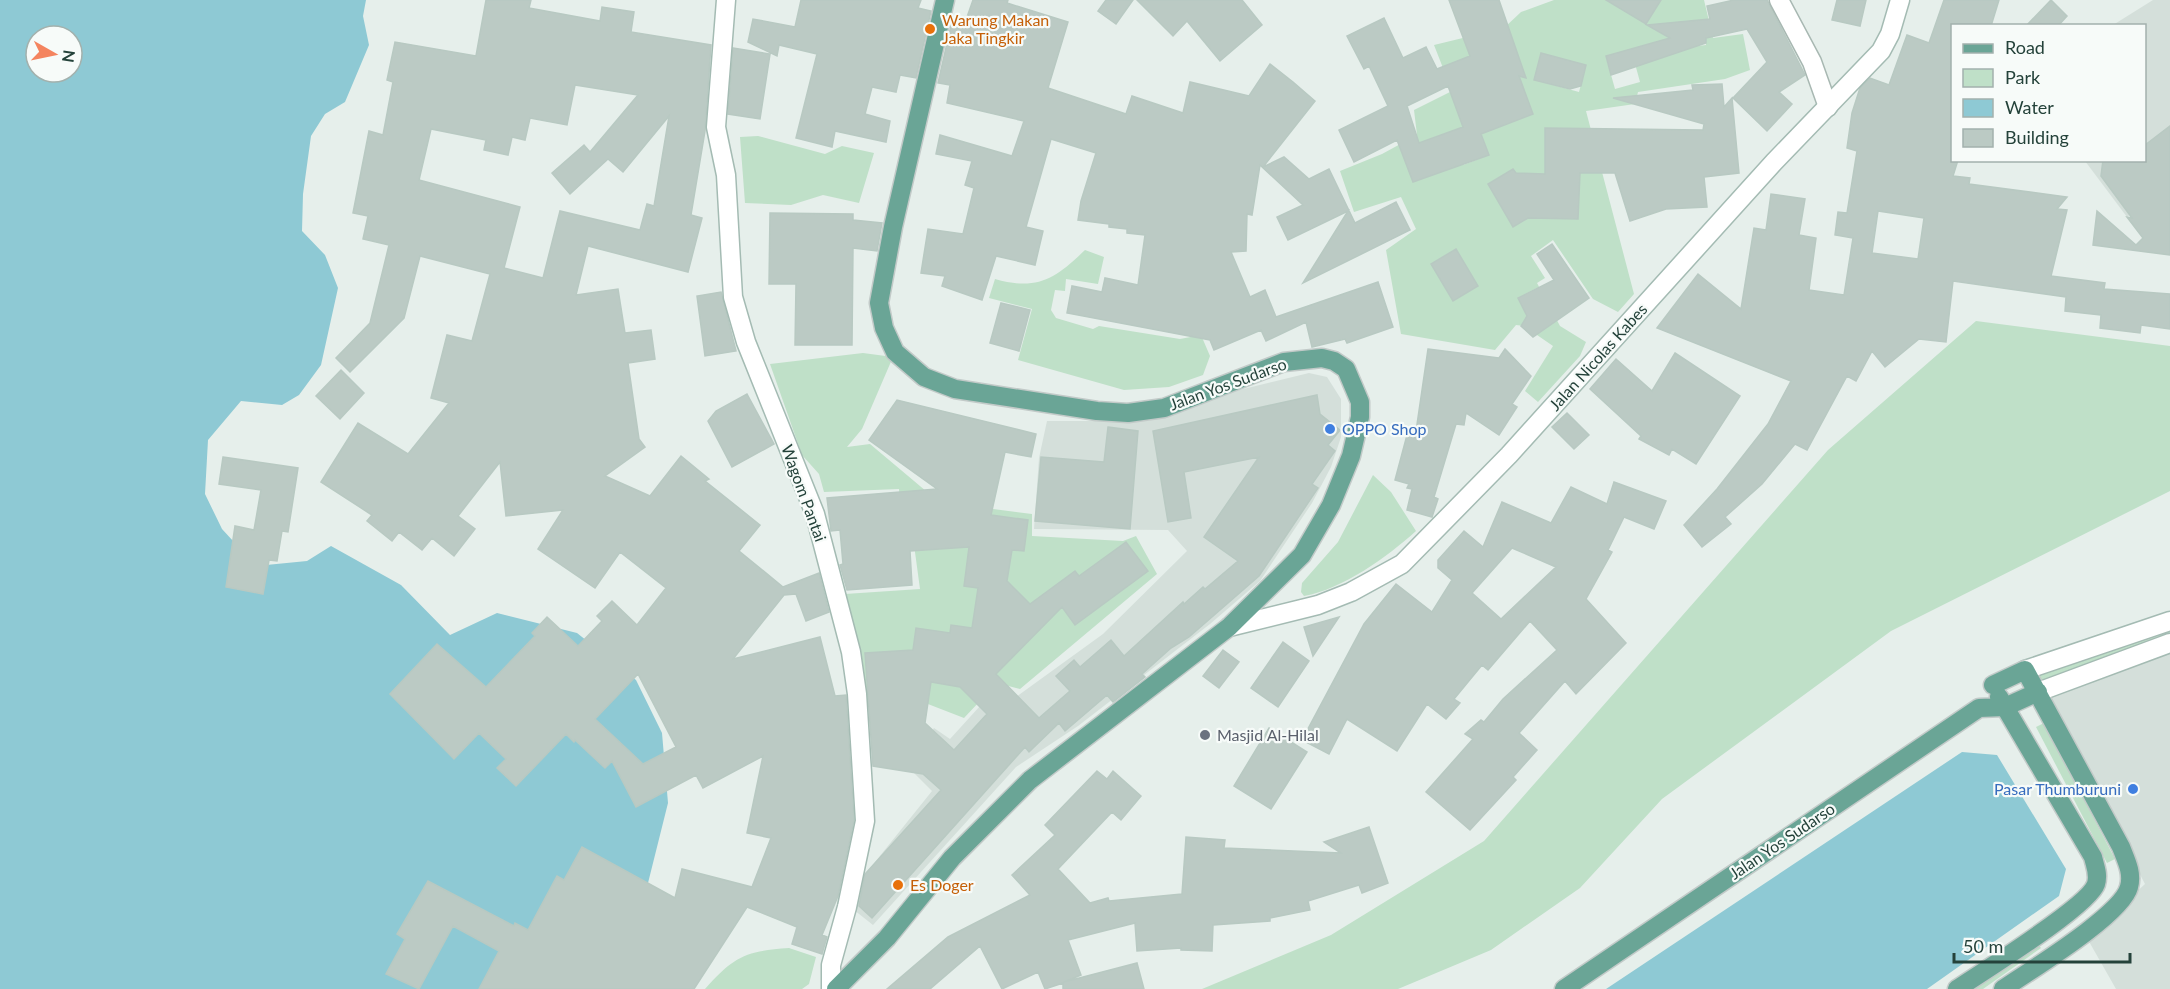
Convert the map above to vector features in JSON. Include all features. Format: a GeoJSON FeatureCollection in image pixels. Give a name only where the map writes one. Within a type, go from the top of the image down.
{"type":"FeatureCollection","features":[{"type":"Feature","properties":{"kind":"main road","name":"Wagom Pantai"},"geometry":{"type":"LineString","coordinates":[[726,0],[716,127],[726,175],[733,297],[749,351],[815,514],[851,652],[857,694],[865,821],[847,907],[831,965],[831,989]]}},
{"type":"Feature","properties":{"kind":"main road","name":"Jalan Yos Sudarso"},"geometry":{"type":"LineString","coordinates":[[836,989],[887,938],[952,858],[1030,780],[1229,627],[1302,555],[1331,505],[1359,427],[1360,402],[1352,379],[1346,369],[1334,361],[1303,358],[1284,362],[1164,408],[1128,413],[1097,411],[955,389],[924,376],[895,352],[884,328],[879,303],[893,227],[945,0]]}},
{"type":"Feature","properties":{"kind":"main road"},"geometry":{"type":"LineString","coordinates":[[1779,0],[1812,62],[1828,107]]}},
{"type":"Feature","properties":{"kind":"main road","name":"Jalan Nicolas Kabes"},"geometry":{"type":"LineString","coordinates":[[1229,627],[1318,605],[1351,592],[1402,564],[1509,455],[1774,162],[1881,51],[1890,34],[1900,0]]}},
{"type":"Feature","properties":{"kind":"main road"},"geometry":{"type":"LineString","coordinates":[[1979,708],[1993,685],[2025,670],[2170,621]]}},
{"type":"Feature","properties":{"kind":"main road"},"geometry":{"type":"LineString","coordinates":[[1979,708],[2005,707],[2038,692],[2170,643]]}},
{"type":"Feature","properties":{"kind":"main road"},"geometry":{"type":"LineString","coordinates":[[2003,989],[2065,945],[2075,941],[2116,905],[2129,890],[2131,876],[2121,847],[2025,670]]}},
{"type":"Feature","properties":{"kind":"main road"},"geometry":{"type":"LineString","coordinates":[[1957,989],[2052,924],[2084,899],[2096,886],[2097,874],[2093,857],[1993,685]]}},
{"type":"Feature","properties":{"kind":"main road","name":"Jalan Yos Sudarso"},"geometry":{"type":"LineString","coordinates":[[1564,989],[1979,708]]}},
{"type":"Feature","properties":{"kind":"main road"},"geometry":{"type":"LineString","coordinates":[[2052,924],[2065,945]]}},
{"type":"Feature","properties":{"kind":"shaded area"},"geometry":{"type":"Polygon","coordinates":[[[2153,0],[2170,0],[2170,186],[2127,217],[2086,162],[2146,162],[2146,24],[2115,24],[2153,0]]]}},
{"type":"Feature","properties":{"kind":"shaded area"},"geometry":{"type":"Polygon","coordinates":[[[1309,373],[1327,377],[1341,399],[1341,437],[1331,467],[1312,503],[1260,581],[1210,624],[1078,726],[1016,767],[873,925],[854,910],[855,887],[932,791],[910,769],[911,761],[934,728],[950,739],[1000,684],[1016,697],[1103,634],[1187,551],[1168,530],[1034,529],[1039,458],[1047,421],[1148,421],[1227,393],[1309,373]]]}},
{"type":"Feature","properties":{"kind":"shaded area","name":"Pasar Thumburuni"},"geometry":{"type":"Polygon","coordinates":[[[2170,647],[2170,989],[2116,989],[2087,938],[2145,884],[2046,693],[2170,647]]]}},
{"type":"Feature","properties":{"kind":"green space"},"geometry":{"type":"Polygon","coordinates":[[[1554,0],[1624,0],[1620,8],[1646,24],[1661,0],[1704,0],[1713,38],[1743,34],[1750,70],[1725,79],[1638,92],[1635,104],[1586,111],[1634,294],[1618,312],[1593,299],[1553,240],[1531,256],[1545,278],[1537,283],[1560,326],[1586,342],[1580,356],[1538,402],[1525,391],[1553,346],[1524,326],[1516,325],[1495,350],[1401,334],[1386,250],[1416,229],[1401,197],[1354,212],[1340,171],[1382,154],[1417,135],[1414,110],[1452,91],[1434,45],[1504,28],[1521,12],[1554,0]],[[1704,20],[1670,23],[1672,49],[1706,45],[1704,20]],[[1631,49],[1606,57],[1615,89],[1640,82],[1631,49]],[[1542,54],[1535,80],[1579,92],[1586,65],[1542,54]],[[1521,83],[1491,130],[1533,114],[1521,83]],[[1479,128],[1453,138],[1463,165],[1489,155],[1479,128]],[[1546,128],[1545,172],[1585,172],[1586,128],[1546,128]],[[1443,134],[1401,150],[1413,182],[1455,167],[1443,134]],[[1513,169],[1488,184],[1513,227],[1538,212],[1513,169]],[[1579,175],[1542,218],[1578,219],[1579,175]],[[1456,249],[1431,264],[1453,301],[1478,286],[1456,249]],[[1538,288],[1518,298],[1534,329],[1538,288]]]}},
{"type":"Feature","properties":{"kind":"green space"},"geometry":{"type":"Polygon","coordinates":[[[758,136],[825,154],[842,146],[874,153],[859,203],[823,195],[791,205],[745,203],[740,137],[758,136]]]}},
{"type":"Feature","properties":{"kind":"green space"},"geometry":{"type":"Polygon","coordinates":[[[1085,250],[1104,257],[1098,284],[1066,279],[1065,291],[1055,290],[1051,310],[1056,318],[1093,329],[1099,326],[1180,339],[1201,335],[1210,356],[1203,375],[1169,387],[1124,390],[1018,360],[1032,309],[989,298],[995,279],[1023,284],[1044,280],[1064,268],[1085,250]]]}},
{"type":"Feature","properties":{"kind":"green space"},"geometry":{"type":"Polygon","coordinates":[[[1976,321],[2170,346],[2170,491],[1891,631],[1662,799],[1580,888],[1491,950],[1398,989],[1202,989],[1331,935],[1484,841],[1828,450],[1976,321]]]}},
{"type":"Feature","properties":{"kind":"green space"},"geometry":{"type":"Polygon","coordinates":[[[863,353],[893,357],[862,429],[847,447],[870,444],[939,502],[1032,514],[1032,536],[1123,541],[1136,536],[1157,574],[1020,689],[997,683],[964,718],[915,699],[864,708],[845,594],[920,589],[912,530],[901,523],[899,489],[824,492],[819,474],[802,455],[770,364],[863,353]]]}},
{"type":"Feature","properties":{"kind":"green space"},"geometry":{"type":"Polygon","coordinates":[[[1373,475],[1391,492],[1416,531],[1364,571],[1334,587],[1304,596],[1301,592],[1302,583],[1338,542],[1373,475]]]}},
{"type":"Feature","properties":{"kind":"green space"},"geometry":{"type":"Polygon","coordinates":[[[2170,627],[2170,639],[2044,685],[2037,672],[2170,627]]]}},
{"type":"Feature","properties":{"kind":"green space"},"geometry":{"type":"Polygon","coordinates":[[[2044,723],[2115,859],[2107,863],[2036,727],[2044,723]]]}},
{"type":"Feature","properties":{"kind":"green space"},"geometry":{"type":"Polygon","coordinates":[[[2035,940],[2041,948],[1983,989],[1965,989],[2035,940]]]}},
{"type":"Feature","properties":{"kind":"green space"},"geometry":{"type":"Polygon","coordinates":[[[789,948],[816,957],[809,984],[802,989],[705,989],[724,969],[742,957],[762,951],[789,948]]]}},
{"type":"Feature","properties":{"kind":"water"},"geometry":{"type":"Polygon","coordinates":[[[0,0],[366,0],[363,16],[369,45],[345,102],[325,114],[311,136],[303,194],[302,231],[325,255],[338,288],[321,365],[299,395],[282,405],[241,401],[208,440],[205,494],[222,529],[256,566],[307,561],[331,546],[401,585],[450,635],[497,613],[577,633],[636,680],[662,733],[668,803],[635,935],[617,989],[0,989],[0,0]]]}},
{"type":"Feature","properties":{"kind":"water"},"geometry":{"type":"Polygon","coordinates":[[[1962,752],[1997,755],[2066,869],[2059,896],[1927,989],[1606,989],[1962,752]]]}},
{"type":"Feature","properties":{"kind":"building"},"geometry":{"type":"Polygon","coordinates":[[[486,0],[531,0],[529,8],[600,21],[602,7],[634,12],[631,32],[711,45],[705,131],[691,215],[702,218],[688,272],[588,246],[576,295],[618,289],[625,333],[651,330],[655,359],[628,363],[639,439],[645,447],[605,476],[650,496],[681,456],[709,479],[705,481],[760,525],[739,551],[783,587],[819,573],[829,612],[806,621],[796,594],[784,595],[733,659],[820,637],[835,696],[846,695],[854,820],[838,896],[822,935],[827,937],[822,954],[792,944],[797,927],[747,907],[694,989],[479,989],[499,951],[453,926],[419,989],[386,974],[405,939],[397,934],[428,881],[514,926],[515,923],[528,930],[557,876],[564,880],[582,847],[675,898],[682,869],[752,887],[771,838],[747,833],[763,756],[703,788],[696,775],[636,807],[612,761],[605,768],[566,734],[516,786],[497,768],[506,759],[479,733],[454,759],[390,694],[437,644],[486,687],[535,636],[532,633],[547,617],[578,646],[602,621],[597,616],[612,601],[637,625],[666,588],[620,552],[595,588],[538,549],[563,510],[506,516],[500,462],[458,516],[475,529],[454,556],[432,538],[422,550],[399,532],[392,541],[367,521],[372,515],[321,482],[358,423],[408,454],[449,403],[431,398],[447,335],[472,341],[490,274],[420,256],[404,318],[350,372],[336,358],[370,323],[389,245],[363,239],[368,216],[353,213],[369,131],[383,135],[393,82],[387,80],[395,42],[476,56],[486,0]],[[575,85],[567,125],[530,118],[525,140],[512,137],[508,155],[484,150],[486,140],[431,129],[419,180],[520,207],[504,268],[543,278],[560,211],[640,230],[647,204],[654,206],[669,116],[623,172],[608,159],[570,194],[552,173],[584,145],[590,152],[638,95],[575,85]],[[638,674],[595,719],[643,764],[676,747],[638,674]]]}},
{"type":"Feature","properties":{"kind":"building"},"geometry":{"type":"Polygon","coordinates":[[[801,0],[921,0],[918,8],[931,11],[916,78],[900,75],[896,92],[872,87],[865,114],[890,121],[886,142],[835,131],[832,147],[796,138],[817,54],[779,45],[777,56],[748,42],[753,19],[795,27],[801,0]]]}},
{"type":"Feature","properties":{"kind":"building"},"geometry":{"type":"Polygon","coordinates":[[[973,0],[1008,0],[1007,3],[1068,22],[1048,88],[1126,114],[1132,96],[1183,113],[1190,82],[1249,96],[1270,64],[1315,101],[1263,167],[1284,157],[1309,179],[1329,169],[1355,223],[1396,202],[1410,230],[1303,283],[1348,211],[1288,240],[1277,217],[1303,205],[1260,165],[1252,215],[1247,214],[1246,251],[1231,252],[1250,297],[1265,290],[1276,317],[1378,282],[1393,327],[1347,343],[1345,339],[1312,347],[1306,322],[1266,341],[1261,330],[1214,350],[1210,340],[1067,313],[1072,286],[1102,292],[1105,278],[1138,285],[1145,235],[1127,233],[1127,229],[1109,227],[1109,224],[1078,220],[1081,201],[1096,153],[1051,139],[1026,227],[1043,231],[1035,265],[996,256],[982,300],[942,286],[945,276],[921,273],[928,229],[963,234],[974,188],[965,185],[972,161],[936,154],[940,135],[1012,156],[1024,121],[947,103],[950,85],[938,83],[953,17],[966,20],[973,0]]]}},
{"type":"Feature","properties":{"kind":"building"},"geometry":{"type":"Polygon","coordinates":[[[1106,0],[1133,0],[1116,24],[1098,11],[1106,0]]]}},
{"type":"Feature","properties":{"kind":"building"},"geometry":{"type":"Polygon","coordinates":[[[1137,0],[1242,0],[1262,25],[1220,61],[1187,21],[1173,36],[1137,0]]]}},
{"type":"Feature","properties":{"kind":"building"},"geometry":{"type":"Polygon","coordinates":[[[1449,0],[1499,0],[1526,78],[1519,76],[1533,114],[1481,134],[1489,155],[1413,182],[1397,140],[1354,162],[1339,130],[1388,106],[1369,66],[1364,69],[1347,36],[1384,18],[1403,58],[1426,47],[1437,69],[1470,56],[1449,0]],[[1448,86],[1407,106],[1419,143],[1463,127],[1448,86]]]}},
{"type":"Feature","properties":{"kind":"building"},"geometry":{"type":"Polygon","coordinates":[[[1606,0],[1661,0],[1646,24],[1606,0]]]}},
{"type":"Feature","properties":{"kind":"building"},"geometry":{"type":"Polygon","coordinates":[[[1734,0],[1767,0],[1805,75],[1779,92],[1792,104],[1767,131],[1733,98],[1767,62],[1747,29],[1706,38],[1706,43],[1611,75],[1606,56],[1670,38],[1647,25],[1710,19],[1707,6],[1734,0]]]}},
{"type":"Feature","properties":{"kind":"building"},"geometry":{"type":"Polygon","coordinates":[[[1837,0],[1866,0],[1860,26],[1832,20],[1837,0]]]}},
{"type":"Feature","properties":{"kind":"building"},"geometry":{"type":"Polygon","coordinates":[[[1944,0],[1999,0],[1992,24],[1951,24],[1951,162],[1957,162],[1953,176],[1970,178],[1969,184],[2067,197],[2057,209],[2067,210],[2051,276],[2105,283],[2104,289],[2170,294],[2170,329],[2141,325],[2140,333],[2100,328],[2101,315],[2065,311],[2066,297],[1953,281],[1946,342],[1919,339],[1885,367],[1872,351],[1856,381],[1847,376],[1807,450],[1795,444],[1762,484],[1725,517],[1731,524],[1702,547],[1684,525],[1717,489],[1768,424],[1791,381],[1657,328],[1698,274],[1741,309],[1754,228],[1766,230],[1771,194],[1805,199],[1799,235],[1816,238],[1809,290],[1844,295],[1853,238],[1835,235],[1838,212],[1847,213],[1857,151],[1847,148],[1852,113],[1860,88],[1870,78],[1889,85],[1907,35],[1929,43],[1944,0]],[[1878,211],[1872,253],[1918,259],[1924,218],[1878,211]]]}},
{"type":"Feature","properties":{"kind":"building"},"geometry":{"type":"Polygon","coordinates":[[[2051,0],[2067,16],[2060,24],[2028,24],[2051,0]]]}},
{"type":"Feature","properties":{"kind":"building"},"geometry":{"type":"Polygon","coordinates":[[[733,48],[770,54],[760,119],[728,114],[733,48]]]}},
{"type":"Feature","properties":{"kind":"building"},"geometry":{"type":"Polygon","coordinates":[[[1541,53],[1586,65],[1581,86],[1570,89],[1534,80],[1541,53]]]}},
{"type":"Feature","properties":{"kind":"building"},"geometry":{"type":"Polygon","coordinates":[[[1722,84],[1724,107],[1732,98],[1739,173],[1704,177],[1707,207],[1666,209],[1630,221],[1615,173],[1580,173],[1578,219],[1528,218],[1513,227],[1488,184],[1513,169],[1516,173],[1545,174],[1545,128],[1703,130],[1704,124],[1613,98],[1693,90],[1692,85],[1722,84]]]}},
{"type":"Feature","properties":{"kind":"building"},"geometry":{"type":"Polygon","coordinates":[[[2170,126],[2170,255],[2093,245],[2097,211],[2136,245],[2143,238],[2127,217],[2132,218],[2101,176],[2103,162],[2146,162],[2146,144],[2170,126]]]}},
{"type":"Feature","properties":{"kind":"building"},"geometry":{"type":"Polygon","coordinates":[[[770,213],[853,214],[853,220],[882,223],[877,251],[853,248],[852,345],[795,345],[796,284],[769,284],[770,213]]]}},
{"type":"Feature","properties":{"kind":"building"},"geometry":{"type":"Polygon","coordinates":[[[1552,244],[1589,298],[1533,337],[1521,326],[1527,316],[1518,298],[1554,280],[1537,254],[1552,244]]]}},
{"type":"Feature","properties":{"kind":"building"},"geometry":{"type":"Polygon","coordinates":[[[1456,249],[1478,286],[1453,301],[1431,264],[1456,249]]]}},
{"type":"Feature","properties":{"kind":"building"},"geometry":{"type":"Polygon","coordinates":[[[721,292],[736,351],[705,356],[697,296],[721,292]]]}},
{"type":"Feature","properties":{"kind":"building"},"geometry":{"type":"Polygon","coordinates":[[[1001,303],[1030,310],[1019,351],[990,343],[1001,303]]]}},
{"type":"Feature","properties":{"kind":"building"},"geometry":{"type":"Polygon","coordinates":[[[1428,349],[1499,358],[1505,349],[1531,376],[1512,404],[1517,407],[1499,435],[1466,413],[1464,425],[1456,424],[1434,497],[1438,499],[1432,517],[1407,510],[1412,489],[1407,488],[1409,484],[1395,480],[1407,435],[1415,438],[1428,349]]]}},
{"type":"Feature","properties":{"kind":"building"},"geometry":{"type":"Polygon","coordinates":[[[1675,353],[1740,396],[1696,464],[1672,449],[1669,455],[1639,439],[1641,436],[1590,389],[1616,359],[1652,391],[1675,353]]]}},
{"type":"Feature","properties":{"kind":"building"},"geometry":{"type":"Polygon","coordinates":[[[341,370],[364,393],[340,419],[316,396],[341,370]]]}},
{"type":"Feature","properties":{"kind":"building"},"geometry":{"type":"Polygon","coordinates":[[[747,394],[774,444],[732,467],[708,421],[716,411],[747,394]]]}},
{"type":"Feature","properties":{"kind":"building"},"geometry":{"type":"Polygon","coordinates":[[[1317,395],[1320,414],[1340,430],[1328,445],[1335,451],[1312,484],[1318,488],[1259,576],[1189,637],[1171,648],[1142,674],[1145,677],[1113,702],[1107,695],[1065,731],[1059,723],[1029,752],[1025,747],[872,918],[859,906],[865,874],[941,790],[923,774],[873,766],[865,653],[913,650],[916,628],[950,633],[951,625],[972,628],[978,588],[964,586],[969,547],[910,551],[912,585],[847,590],[840,565],[843,564],[840,530],[831,531],[827,498],[937,489],[869,440],[897,400],[1036,434],[1031,457],[1005,452],[991,515],[1028,520],[1024,551],[1012,550],[1007,581],[1030,604],[1075,571],[1079,576],[1126,542],[1148,571],[1075,625],[1062,607],[996,674],[1039,718],[1070,691],[1056,676],[1074,660],[1080,667],[1111,640],[1124,656],[1183,602],[1184,604],[1203,587],[1205,589],[1238,561],[1204,537],[1259,457],[1184,472],[1191,518],[1168,522],[1153,431],[1317,395]],[[931,682],[925,723],[954,750],[987,714],[960,687],[931,682]]]}},
{"type":"Feature","properties":{"kind":"building"},"geometry":{"type":"Polygon","coordinates":[[[1567,413],[1589,435],[1574,449],[1552,427],[1567,413]]]}},
{"type":"Feature","properties":{"kind":"building"},"geometry":{"type":"Polygon","coordinates":[[[1108,427],[1138,431],[1130,529],[1035,521],[1041,457],[1104,462],[1108,427]]]}},
{"type":"Feature","properties":{"kind":"building"},"geometry":{"type":"Polygon","coordinates":[[[223,457],[298,468],[288,532],[282,531],[277,561],[269,560],[263,594],[226,587],[235,526],[254,530],[261,490],[219,484],[223,457]]]}},
{"type":"Feature","properties":{"kind":"building"},"geometry":{"type":"Polygon","coordinates":[[[1614,482],[1666,501],[1654,529],[1624,517],[1608,550],[1612,552],[1586,599],[1626,643],[1576,694],[1565,681],[1519,733],[1537,750],[1513,777],[1516,780],[1470,830],[1426,792],[1473,739],[1465,734],[1481,720],[1484,722],[1503,699],[1557,650],[1530,621],[1488,670],[1482,665],[1454,699],[1460,703],[1446,719],[1427,704],[1397,751],[1347,719],[1329,754],[1302,740],[1364,624],[1396,584],[1432,612],[1452,580],[1438,568],[1438,560],[1464,531],[1483,547],[1502,502],[1551,523],[1571,487],[1607,504],[1614,482]],[[1512,548],[1472,593],[1501,619],[1556,567],[1512,548]]]}},
{"type":"Feature","properties":{"kind":"building"},"geometry":{"type":"Polygon","coordinates":[[[1339,617],[1313,656],[1304,627],[1339,617]]]}},
{"type":"Feature","properties":{"kind":"building"},"geometry":{"type":"Polygon","coordinates":[[[1283,642],[1309,661],[1278,707],[1251,688],[1283,642]]]}},
{"type":"Feature","properties":{"kind":"building"},"geometry":{"type":"Polygon","coordinates":[[[1223,650],[1239,662],[1219,688],[1203,676],[1223,650]]]}},
{"type":"Feature","properties":{"kind":"building"},"geometry":{"type":"Polygon","coordinates":[[[1269,728],[1307,752],[1271,809],[1234,786],[1269,728]]]}},
{"type":"Feature","properties":{"kind":"building"},"geometry":{"type":"Polygon","coordinates":[[[1097,771],[1107,779],[1113,771],[1141,796],[1121,820],[1112,812],[1058,869],[1090,903],[1108,898],[1109,901],[1182,894],[1186,837],[1225,840],[1224,848],[1341,853],[1324,842],[1369,827],[1388,883],[1362,893],[1359,885],[1308,901],[1310,910],[1270,918],[1270,921],[1213,925],[1212,951],[1181,950],[1181,948],[1137,951],[1135,923],[1068,940],[1081,975],[1064,982],[1137,963],[1144,989],[1063,989],[1063,983],[1045,989],[1038,972],[1002,989],[980,946],[930,989],[887,989],[948,937],[1030,895],[1012,875],[1055,835],[1045,825],[1097,771]]]}},
{"type":"Feature","properties":{"kind":"place","name":"Warung Makan Jaka Tingkir"},"geometry":{"type":"Point","coordinates":[930,29]}},
{"type":"Feature","properties":{"kind":"place","name":"OPPO Shop"},"geometry":{"type":"Point","coordinates":[1330,429]}},
{"type":"Feature","properties":{"kind":"place","name":"Masjid Al-Hilal"},"geometry":{"type":"Point","coordinates":[1205,735]}},
{"type":"Feature","properties":{"kind":"place","name":"Pasar Thumburuni"},"geometry":{"type":"Point","coordinates":[2133,789]}},
{"type":"Feature","properties":{"kind":"place","name":"Es Doger"},"geometry":{"type":"Point","coordinates":[898,885]}}]}
